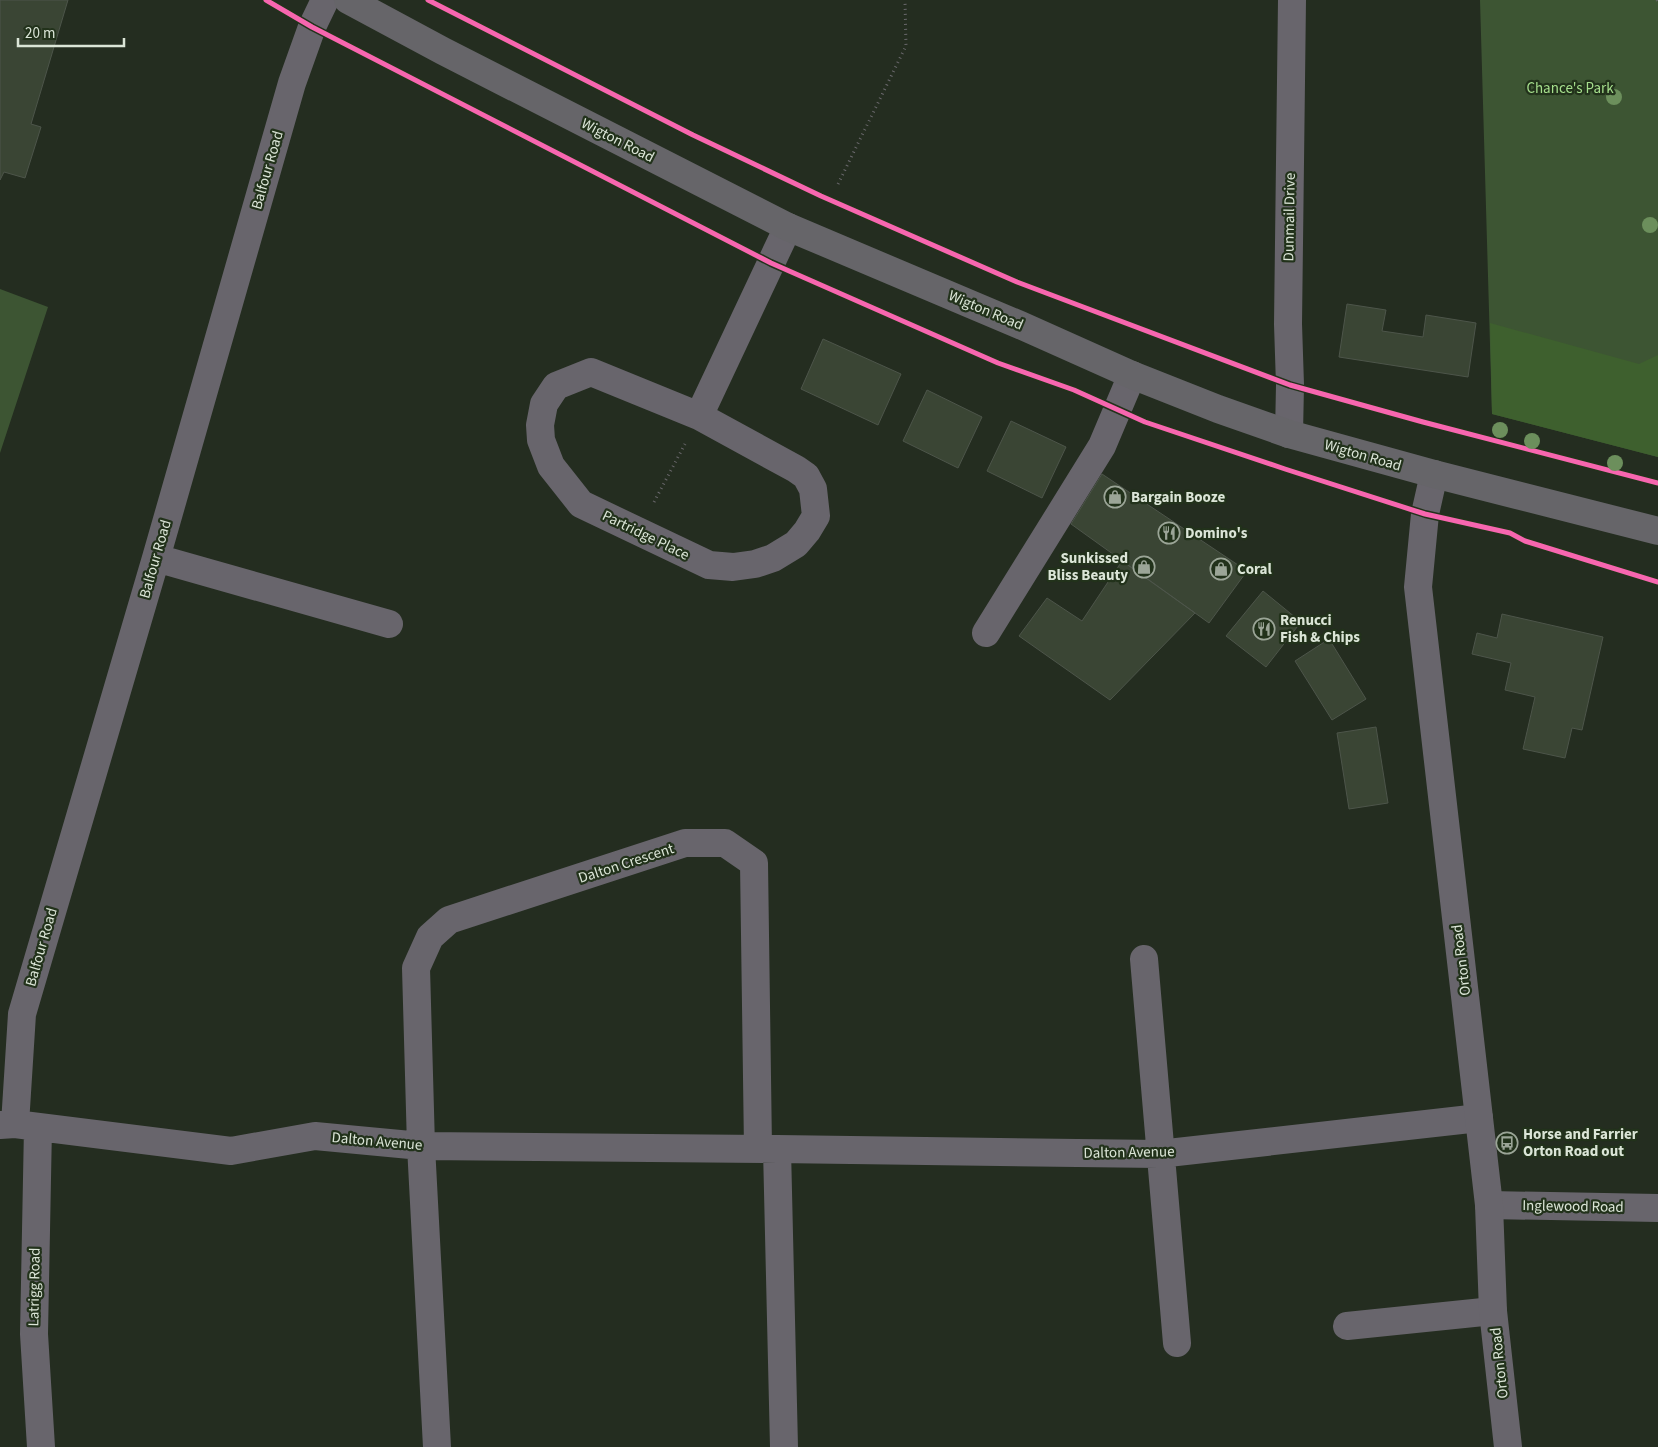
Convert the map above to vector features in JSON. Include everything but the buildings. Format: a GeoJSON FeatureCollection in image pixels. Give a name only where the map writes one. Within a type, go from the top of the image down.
{"type":"FeatureCollection","features":[{"type":"Feature","properties":{"kind":"main road","name":"Wigton Road"},"geometry":{"type":"LineString","coordinates":[[358,2],[443,51],[788,227],[1020,324],[1132,374],[1218,409],[1289,434],[1658,532]]}},
{"type":"Feature","properties":{"kind":"street","name":"Balfour Road"},"geometry":{"type":"LineString","coordinates":[[18,1125],[22,1014],[156,558],[292,83],[312,27],[325,0]]}},
{"type":"Feature","properties":{"kind":"street","name":"Dunmail Drive"},"geometry":{"type":"LineString","coordinates":[[1289,434],[1288,324],[1292,0]]}},
{"type":"Feature","properties":{"kind":"street"},"geometry":{"type":"LineString","coordinates":[[699,416],[788,227]]}},
{"type":"Feature","properties":{"kind":"street","name":"Partridge Place"},"geometry":{"type":"LineString","coordinates":[[591,372],[699,416],[806,476],[813,489],[816,516],[807,531],[796,544],[773,558],[755,564],[732,567],[709,565],[638,532],[581,504],[551,466],[541,440],[540,426],[544,404],[556,386],[591,372]]}},
{"type":"Feature","properties":{"kind":"street"},"geometry":{"type":"LineString","coordinates":[[986,633],[1102,446],[1132,374]]}},
{"type":"Feature","properties":{"kind":"street","name":"Orton Road"},"geometry":{"type":"LineString","coordinates":[[1434,474],[1425,514],[1418,587],[1489,1205],[1493,1311],[1508,1447]]}},
{"type":"Feature","properties":{"kind":"street"},"geometry":{"type":"LineString","coordinates":[[156,558],[389,624]]}},
{"type":"Feature","properties":{"kind":"street","name":"Dalton Crescent"},"geometry":{"type":"LineString","coordinates":[[421,1146],[416,968],[430,937],[449,920],[685,843],[726,843],[754,863],[767,1148]]}},
{"type":"Feature","properties":{"kind":"street"},"geometry":{"type":"LineString","coordinates":[[1144,959],[1176,1343]]}},
{"type":"Feature","properties":{"kind":"street","name":"Dalton Avenue"},"geometry":{"type":"LineString","coordinates":[[18,1125],[231,1151],[315,1136],[421,1146],[767,1148],[1160,1154],[1479,1118]]}},
{"type":"Feature","properties":{"kind":"street","name":"Latrigg Road"},"geometry":{"type":"LineString","coordinates":[[18,1125],[41,1447]]}},
{"type":"Feature","properties":{"kind":"street"},"geometry":{"type":"LineString","coordinates":[[421,1146],[437,1447]]}},
{"type":"Feature","properties":{"kind":"street"},"geometry":{"type":"LineString","coordinates":[[767,1148],[784,1447]]}},
{"type":"Feature","properties":{"kind":"street","name":"Inglewood Road"},"geometry":{"type":"LineString","coordinates":[[1489,1205],[1658,1208]]}},
{"type":"Feature","properties":{"kind":"street"},"geometry":{"type":"LineString","coordinates":[[1347,1326],[1493,1311]]}},
{"type":"Feature","properties":{"kind":"path"},"geometry":{"type":"LineString","coordinates":[[838,184],[906,46],[905,0]]}},
{"type":"Feature","properties":{"kind":"path"},"geometry":{"type":"LineString","coordinates":[[638,532],[699,416]]}},
{"type":"Feature","properties":{"kind":"green space","name":"Chance's Park"},"geometry":{"type":"Polygon","coordinates":[[[1480,0],[1658,0],[1658,457],[1492,414],[1480,0]]]}},
{"type":"Feature","properties":{"kind":"green space"},"geometry":{"type":"Polygon","coordinates":[[[0,289],[48,307],[0,453],[0,289]]]}},
{"type":"Feature","properties":{"kind":"green space"},"geometry":{"type":"Polygon","coordinates":[[[1490,323],[1639,364],[1658,355],[1658,457],[1492,414],[1490,323]]]}},
{"type":"Feature","properties":{"kind":"cycle path"},"geometry":{"type":"LineString","coordinates":[[266,0],[312,27],[771,263],[998,363],[1074,390],[1145,422],[1285,469],[1425,514],[1510,533],[1525,541],[1658,582]]}},
{"type":"Feature","properties":{"kind":"cycle path"},"geometry":{"type":"LineString","coordinates":[[428,0],[693,135],[821,196],[1017,282],[1290,385],[1423,422],[1658,483]]}},
{"type":"Feature","properties":{"kind":"place","name":"Bargain Booze"},"geometry":{"type":"Point","coordinates":[1115,497]}},
{"type":"Feature","properties":{"kind":"place","name":"Domino's"},"geometry":{"type":"Point","coordinates":[1169,533]}},
{"type":"Feature","properties":{"kind":"place","name":"Sunkissed Bliss Beauty"},"geometry":{"type":"Point","coordinates":[1144,567]}},
{"type":"Feature","properties":{"kind":"place","name":"Coral"},"geometry":{"type":"Point","coordinates":[1221,569]}},
{"type":"Feature","properties":{"kind":"place","name":"Renucci Fish & Chips"},"geometry":{"type":"Point","coordinates":[1264,629]}},
{"type":"Feature","properties":{"kind":"place","name":"Horse and Farrier Orton Road out"},"geometry":{"type":"Point","coordinates":[1507,1143]}}]}
